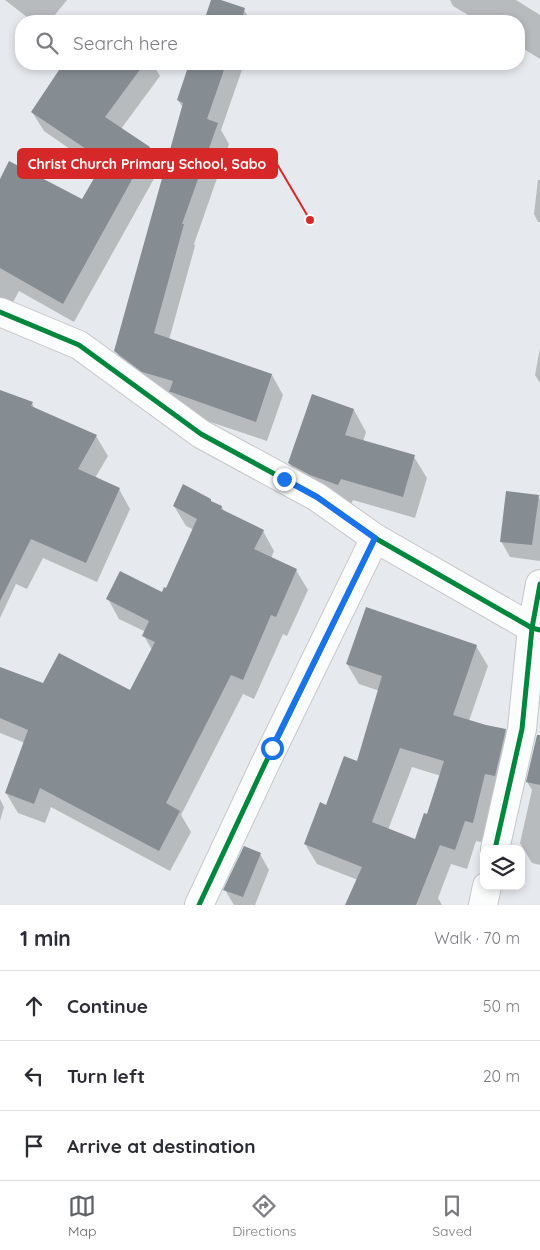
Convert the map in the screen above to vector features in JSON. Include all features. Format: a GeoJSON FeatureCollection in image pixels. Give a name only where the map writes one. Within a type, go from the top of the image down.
{"type":"FeatureCollection","features":[{"type":"Feature","properties":{"kind":"street"},"geometry":{"type":"LineString","coordinates":[[1,314],[79,345],[201,434],[317,497],[375,538],[536,629]]}},
{"type":"Feature","properties":{"kind":"street"},"geometry":{"type":"LineString","coordinates":[[199,905],[375,538]]}},
{"type":"Feature","properties":{"kind":"street"},"geometry":{"type":"LineString","coordinates":[[496,845],[522,729],[536,629],[540,584]]}},
{"type":"Feature","properties":{"kind":"street"},"geometry":{"type":"LineString","coordinates":[[483,905],[486,890]]}},
{"type":"Feature","properties":{"kind":"building"},"geometry":{"type":"Polygon","coordinates":[[[211,0],[221,0],[245,8],[243,15],[206,15],[211,0]]]}},
{"type":"Feature","properties":{"kind":"building"},"geometry":{"type":"Polygon","coordinates":[[[59,70],[140,70],[105,117],[150,147],[63,304],[0,268],[0,179],[9,161],[82,199],[104,161],[31,112],[59,70]]]}},
{"type":"Feature","properties":{"kind":"building"},"geometry":{"type":"Polygon","coordinates":[[[187,70],[224,70],[207,119],[218,123],[182,224],[184,224],[154,333],[272,374],[256,422],[169,392],[173,381],[142,372],[114,351],[183,103],[177,100],[187,70]]]}},
{"type":"Feature","properties":{"kind":"building"},"geometry":{"type":"Polygon","coordinates":[[[0,390],[33,402],[31,406],[97,435],[78,469],[120,488],[86,563],[31,539],[0,601],[0,390]]]}},
{"type":"Feature","properties":{"kind":"building"},"geometry":{"type":"Polygon","coordinates":[[[312,394],[354,409],[345,435],[415,455],[403,497],[341,479],[338,485],[310,475],[288,463],[312,394]]]}},
{"type":"Feature","properties":{"kind":"building"},"geometry":{"type":"Polygon","coordinates":[[[183,484],[222,506],[221,509],[264,530],[254,549],[297,569],[276,617],[271,615],[243,680],[231,675],[166,803],[180,811],[159,851],[40,788],[34,804],[5,793],[28,730],[0,718],[0,667],[43,683],[59,653],[130,690],[155,642],[142,636],[149,621],[106,599],[120,571],[162,592],[164,587],[166,588],[197,519],[173,506],[183,484]]]}},
{"type":"Feature","properties":{"kind":"building"},"geometry":{"type":"Polygon","coordinates":[[[506,491],[539,495],[532,545],[500,542],[506,491]]]}},
{"type":"Feature","properties":{"kind":"building"},"geometry":{"type":"Polygon","coordinates":[[[366,607],[477,645],[453,715],[506,729],[495,776],[485,774],[473,823],[465,821],[455,850],[440,845],[416,905],[345,905],[362,867],[304,844],[320,802],[326,805],[344,756],[357,761],[382,676],[346,664],[366,607]],[[400,748],[372,822],[415,839],[424,813],[427,814],[444,761],[400,748]]]}},
{"type":"Feature","properties":{"kind":"building"},"geometry":{"type":"Polygon","coordinates":[[[537,735],[540,735],[540,785],[526,782],[537,735]]]}},
{"type":"Feature","properties":{"kind":"building"},"geometry":{"type":"Polygon","coordinates":[[[244,846],[261,853],[243,897],[223,890],[244,846]]]}},
{"type":"Feature","properties":{"kind":"cycle path"},"geometry":{"type":"LineString","coordinates":[[0,312],[79,345],[201,434],[317,497],[375,538],[532,628],[540,630]]}},
{"type":"Feature","properties":{"kind":"cycle path"},"geometry":{"type":"LineString","coordinates":[[199,905],[375,538]]}},
{"type":"Feature","properties":{"kind":"cycle path"},"geometry":{"type":"LineString","coordinates":[[496,845],[522,729],[532,628],[540,584]]}},
{"type":"Feature","properties":{"kind":"place","name":"Christ Church Primary School, Sabo"},"geometry":{"type":"Point","coordinates":[310,220]}},
{"type":"Feature","properties":{"kind":"route"},"geometry":{"type":"LineString","coordinates":[[272,748],[375,538],[317,497],[284,479]]}}]}
